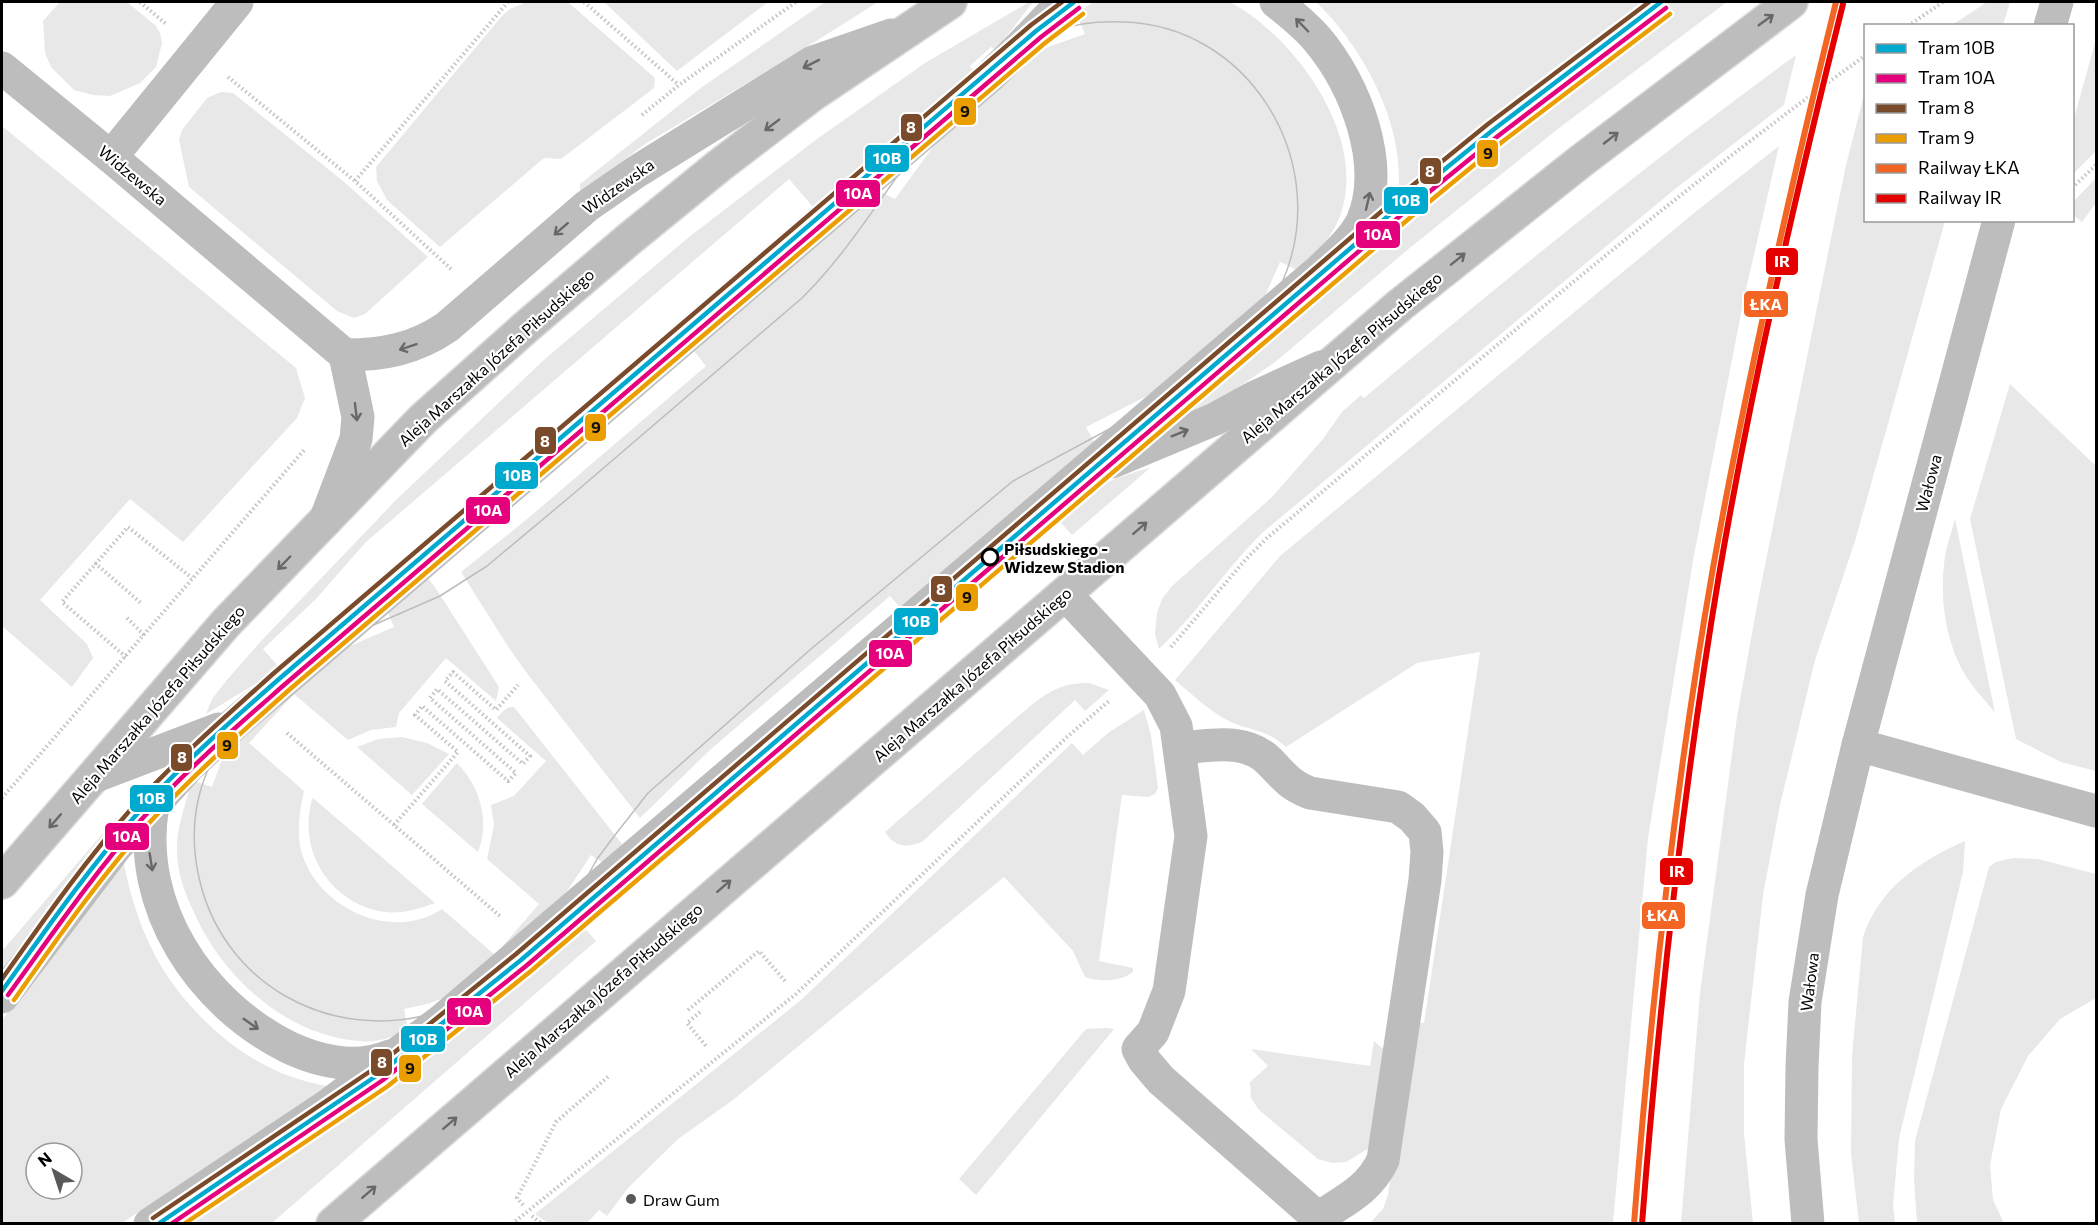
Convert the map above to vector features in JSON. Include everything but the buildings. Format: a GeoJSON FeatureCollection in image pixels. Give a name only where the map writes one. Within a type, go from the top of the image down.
{"type":"FeatureCollection","features":[{"type":"Feature","properties":{"kind":"main road"},"geometry":{"type":"LineString","coordinates":[[111,157],[237,2]]}},
{"type":"Feature","properties":{"kind":"main road","name":"Aleja Marszałka Józefa Piłsudskiego"},"geometry":{"type":"LineString","coordinates":[[2,882],[226,623],[423,419],[526,327],[720,165],[813,94],[951,2]]}},
{"type":"Feature","properties":{"kind":"main road"},"geometry":{"type":"LineString","coordinates":[[2,997],[116,847],[153,804],[235,723],[988,77],[1016,52],[1063,2]]}},
{"type":"Feature","properties":{"kind":"main road"},"geometry":{"type":"LineString","coordinates":[[150,1224],[302,1123],[449,1015],[1320,270],[1344,246],[1361,224],[1370,201],[1372,176],[1369,148],[1360,117],[1348,89],[1328,55],[1317,40],[1276,2]]}},
{"type":"Feature","properties":{"kind":"main road","name":"Aleja Marszałka Józefa Piłsudskiego"},"geometry":{"type":"LineString","coordinates":[[333,1224],[1400,305],[1581,161],[1791,2]]}},
{"type":"Feature","properties":{"kind":"main road"},"geometry":{"type":"LineString","coordinates":[[2051,24],[2057,2]]}},
{"type":"Feature","properties":{"kind":"main road","name":"Widzewska"},"geometry":{"type":"LineString","coordinates":[[2,68],[345,355],[390,352],[413,346],[432,337],[447,327],[587,206],[636,172],[813,62],[906,30]]}},
{"type":"Feature","properties":{"kind":"main road","name":"Wałowa"},"geometry":{"type":"LineString","coordinates":[[1808,1224],[1801,1139],[1805,1002],[1822,896],[1858,745],[1998,222]]}},
{"type":"Feature","properties":{"kind":"main road"},"geometry":{"type":"LineString","coordinates":[[325,521],[356,439],[358,417],[345,355]]}},
{"type":"Feature","properties":{"kind":"main road"},"geometry":{"type":"LineString","coordinates":[[1054,498],[1112,461],[1215,419],[1256,397],[1332,363]]}},
{"type":"Feature","properties":{"kind":"main road"},"geometry":{"type":"LineString","coordinates":[[1065,594],[1160,695],[1176,726],[1179,748],[1191,836],[1169,991],[1153,1032],[1138,1049],[1161,1080],[1318,1218],[1367,1185],[1375,1176],[1383,1160],[1425,880],[1427,852],[1425,832],[1412,817],[1398,807],[1310,793],[1297,788],[1257,751],[1246,746],[1231,744],[1179,748]]}},
{"type":"Feature","properties":{"kind":"main road"},"geometry":{"type":"LineString","coordinates":[[93,777],[235,723]]}},
{"type":"Feature","properties":{"kind":"main road"},"geometry":{"type":"LineString","coordinates":[[1858,745],[2097,811]]}},
{"type":"Feature","properties":{"kind":"main road"},"geometry":{"type":"LineString","coordinates":[[153,804],[148,829],[149,849],[159,897],[181,949],[222,1001],[273,1039],[302,1053],[333,1063],[364,1064],[388,1058],[412,1044]]}},
{"type":"Feature","properties":{"kind":"path"},"geometry":{"type":"LineString","coordinates":[[356,181],[508,2]]}},
{"type":"Feature","properties":{"kind":"path"},"geometry":{"type":"LineString","coordinates":[[584,2],[679,85]]}},
{"type":"Feature","properties":{"kind":"path"},"geometry":{"type":"LineString","coordinates":[[1911,24],[1943,2]]}},
{"type":"Feature","properties":{"kind":"path"},"geometry":{"type":"LineString","coordinates":[[196,52],[356,181],[452,270]]}},
{"type":"Feature","properties":{"kind":"path"},"geometry":{"type":"LineString","coordinates":[[1166,652],[1267,538],[1679,195],[1864,56]]}},
{"type":"Feature","properties":{"kind":"path"},"geometry":{"type":"LineString","coordinates":[[2074,187],[2097,165]]}},
{"type":"Feature","properties":{"kind":"path"},"geometry":{"type":"LineString","coordinates":[[126,657],[62,602],[128,527],[192,578]]}},
{"type":"Feature","properties":{"kind":"path"},"geometry":{"type":"LineString","coordinates":[[95,563],[141,603]]}},
{"type":"Feature","properties":{"kind":"path"},"geometry":{"type":"LineString","coordinates":[[127,618],[144,635]]}},
{"type":"Feature","properties":{"kind":"path"},"geometry":{"type":"LineString","coordinates":[[394,825],[458,752],[415,715],[422,706],[508,781],[516,773],[430,698],[437,689],[523,764],[530,756],[445,681],[453,672],[496,710],[518,685]]}},
{"type":"Feature","properties":{"kind":"path"},"geometry":{"type":"LineString","coordinates":[[512,1224],[796,994],[1067,737],[1113,698]]}},
{"type":"Feature","properties":{"kind":"path"},"geometry":{"type":"LineString","coordinates":[[281,727],[508,923]]}},
{"type":"Feature","properties":{"kind":"path"},"geometry":{"type":"LineString","coordinates":[[688,1010],[759,951],[785,981]]}},
{"type":"Feature","properties":{"kind":"path"},"geometry":{"type":"LineString","coordinates":[[700,1012],[687,1023],[706,1046]]}},
{"type":"Feature","properties":{"kind":"path"},"geometry":{"type":"LineString","coordinates":[[523,1205],[517,1198],[556,1122],[609,1076]]}},
{"type":"Feature","properties":{"kind":"path"},"geometry":{"type":"LineString","coordinates":[[532,1216],[542,1224]]}},
{"type":"Feature","properties":{"kind":"shaded area"},"geometry":{"type":"Polygon","coordinates":[[[60,2],[127,2],[156,26],[160,33],[162,43],[156,67],[140,83],[110,96],[93,95],[74,90],[51,67],[45,53],[43,21],[60,2]]]}},
{"type":"Feature","properties":{"kind":"shaded area"},"geometry":{"type":"Polygon","coordinates":[[[527,2],[569,3],[655,78],[654,88],[561,159],[544,158],[440,247],[387,200],[377,181],[376,167],[502,16],[510,9],[527,2]]]}},
{"type":"Feature","properties":{"kind":"shaded area"},"geometry":{"type":"Polygon","coordinates":[[[604,2],[768,2],[677,71],[604,2]]]}},
{"type":"Feature","properties":{"kind":"shaded area"},"geometry":{"type":"Polygon","coordinates":[[[825,2],[878,2],[645,144],[580,193],[580,184],[702,87],[825,2]]]}},
{"type":"Feature","properties":{"kind":"shaded area"},"geometry":{"type":"Polygon","coordinates":[[[1029,2],[1033,2],[996,50],[991,47],[970,66],[973,71],[814,208],[789,179],[366,542],[316,599],[263,649],[278,666],[260,681],[206,714],[212,699],[262,640],[396,500],[546,358],[689,237],[817,139],[925,63],[1029,2]]]}},
{"type":"Feature","properties":{"kind":"shaded area"},"geometry":{"type":"Polygon","coordinates":[[[1093,2],[1230,2],[1257,20],[1283,44],[1307,72],[1326,104],[1340,138],[1346,172],[1343,205],[1329,237],[1297,270],[1280,262],[1264,298],[1151,394],[1086,427],[1096,445],[903,611],[890,596],[711,749],[640,818],[529,676],[461,572],[526,520],[706,366],[690,346],[875,189],[895,199],[946,129],[1034,52],[1085,34],[1076,14],[1093,2]]]}},
{"type":"Feature","properties":{"kind":"shaded area"},"geometry":{"type":"Polygon","coordinates":[[[1316,2],[1727,2],[1559,128],[1406,251],[1274,363],[1224,397],[1157,426],[1413,210],[1398,193],[1399,167],[1395,141],[1378,89],[1350,41],[1316,2]]]}},
{"type":"Feature","properties":{"kind":"shaded area"},"geometry":{"type":"Polygon","coordinates":[[[1987,2],[2010,2],[2003,24],[1954,24],[1987,2]]]}},
{"type":"Feature","properties":{"kind":"shaded area"},"geometry":{"type":"Polygon","coordinates":[[[2096,39],[2096,151],[2074,173],[2074,118],[2096,39]]]}},
{"type":"Feature","properties":{"kind":"shaded area"},"geometry":{"type":"Polygon","coordinates":[[[1796,55],[1784,105],[1675,189],[1262,533],[1159,649],[1155,634],[1157,613],[1162,599],[1171,587],[1271,498],[1323,439],[1342,412],[1361,395],[1364,398],[1631,180],[1796,55]]]}},
{"type":"Feature","properties":{"kind":"shaded area"},"geometry":{"type":"Polygon","coordinates":[[[221,92],[233,93],[343,181],[428,257],[365,314],[354,318],[337,311],[189,187],[179,140],[182,130],[207,98],[221,92]]]}},
{"type":"Feature","properties":{"kind":"shaded area"},"geometry":{"type":"Polygon","coordinates":[[[1864,95],[1864,222],[1945,222],[1855,541],[1815,660],[1780,805],[1763,895],[1744,1064],[1744,1134],[1753,1223],[1681,1223],[1700,993],[1737,717],[1758,600],[1846,165],[1864,95]]]}},
{"type":"Feature","properties":{"kind":"shaded area"},"geometry":{"type":"Polygon","coordinates":[[[2,126],[296,368],[305,398],[297,418],[183,542],[130,499],[40,600],[87,644],[93,658],[72,687],[2,626],[2,126]]]}},
{"type":"Feature","properties":{"kind":"shaded area"},"geometry":{"type":"Polygon","coordinates":[[[1779,146],[1744,298],[1694,555],[1648,838],[1613,1223],[1370,1223],[1383,1209],[1388,1195],[1413,1022],[1424,1023],[1480,652],[1417,663],[1286,747],[1266,734],[1223,718],[1175,680],[1280,556],[1694,213],[1779,146]]]}},
{"type":"Feature","properties":{"kind":"shaded area"},"geometry":{"type":"Polygon","coordinates":[[[2096,178],[2096,203],[2082,222],[2074,216],[2074,201],[2096,178]]]}},
{"type":"Feature","properties":{"kind":"shaded area"},"geometry":{"type":"Polygon","coordinates":[[[2010,384],[2096,466],[2096,771],[2061,762],[2016,739],[1970,519],[2010,384]]]}},
{"type":"Feature","properties":{"kind":"shaded area"},"geometry":{"type":"Polygon","coordinates":[[[1150,468],[1072,535],[1054,515],[1099,486],[1150,468]]]}},
{"type":"Feature","properties":{"kind":"shaded area"},"geometry":{"type":"Polygon","coordinates":[[[1955,519],[1995,713],[1964,673],[1953,648],[1946,620],[1943,592],[1944,565],[1955,519]]]}},
{"type":"Feature","properties":{"kind":"shaded area"},"geometry":{"type":"Polygon","coordinates":[[[425,575],[499,687],[496,701],[446,658],[399,713],[396,727],[371,730],[348,740],[294,694],[249,743],[304,791],[299,819],[300,846],[307,867],[320,886],[336,901],[356,913],[377,920],[399,922],[421,919],[442,909],[495,955],[539,904],[487,859],[494,825],[491,805],[514,796],[546,761],[497,718],[509,707],[514,707],[626,849],[606,865],[591,855],[556,908],[456,994],[404,1009],[408,1031],[378,1040],[359,1041],[331,1036],[305,1027],[281,1014],[237,978],[204,933],[189,901],[178,866],[177,842],[192,780],[212,787],[221,762],[237,736],[334,653],[394,627],[386,608],[425,575]]]}},
{"type":"Feature","properties":{"kind":"shaded area"},"geometry":{"type":"Polygon","coordinates":[[[1089,683],[1109,690],[1085,711],[1075,700],[922,842],[901,845],[893,841],[885,832],[1036,701],[1063,686],[1089,683]]]}},
{"type":"Feature","properties":{"kind":"shaded area"},"geometry":{"type":"Polygon","coordinates":[[[1144,710],[1151,735],[1158,788],[1155,794],[1148,797],[1122,795],[1099,961],[1133,968],[1133,972],[1122,978],[1110,980],[1085,977],[1073,951],[1004,877],[733,1100],[678,1139],[628,1188],[607,1216],[599,1210],[587,1223],[548,1223],[535,1214],[801,1000],[1072,743],[1083,755],[1108,733],[1144,710]]]}},
{"type":"Feature","properties":{"kind":"shaded area"},"geometry":{"type":"Polygon","coordinates":[[[402,737],[427,743],[449,754],[412,795],[357,747],[378,739],[402,737]]]}},
{"type":"Feature","properties":{"kind":"shaded area"},"geometry":{"type":"Polygon","coordinates":[[[457,763],[472,782],[481,805],[483,829],[478,852],[422,804],[457,763]]]}},
{"type":"Feature","properties":{"kind":"shaded area"},"geometry":{"type":"Polygon","coordinates":[[[313,798],[435,903],[410,910],[385,912],[368,908],[339,891],[318,865],[312,850],[309,816],[313,798]]]}},
{"type":"Feature","properties":{"kind":"shaded area"},"geometry":{"type":"Polygon","coordinates":[[[116,818],[119,820],[2,972],[2,951],[116,818]]]}},
{"type":"Feature","properties":{"kind":"shaded area"},"geometry":{"type":"Polygon","coordinates":[[[1965,841],[1963,872],[1899,1138],[1893,1205],[1895,1223],[1859,1223],[1851,1153],[1852,1056],[1863,937],[1879,904],[1890,890],[1917,867],[1965,841]]]}},
{"type":"Feature","properties":{"kind":"shaded area"},"geometry":{"type":"Polygon","coordinates":[[[2013,858],[2038,859],[2096,874],[2096,998],[2060,1019],[2028,1056],[2001,1109],[1990,1165],[1993,1200],[2004,1223],[1917,1223],[1914,1180],[1915,1141],[1989,867],[1996,862],[2013,858]]]}},
{"type":"Feature","properties":{"kind":"shaded area"},"geometry":{"type":"Polygon","coordinates":[[[123,859],[129,888],[150,945],[164,971],[195,1011],[214,1030],[256,1060],[304,1081],[329,1086],[122,1223],[2,1224],[2,1020],[123,859]]]}},
{"type":"Feature","properties":{"kind":"shaded area"},"geometry":{"type":"Polygon","coordinates":[[[582,925],[596,941],[272,1223],[174,1224],[420,1055],[582,925]]]}},
{"type":"Feature","properties":{"kind":"shaded area"},"geometry":{"type":"Polygon","coordinates":[[[1086,1029],[1114,1029],[976,1195],[959,1179],[1086,1029]]]}},
{"type":"Feature","properties":{"kind":"shaded area"},"geometry":{"type":"Polygon","coordinates":[[[1374,1041],[1388,1053],[1369,1148],[1346,1162],[1332,1163],[1318,1159],[1259,1110],[1251,1098],[1250,1082],[1268,1066],[1251,1049],[1370,1066],[1374,1041]]]}},
{"type":"Feature","properties":{"kind":"tram line","name":"8"},"geometry":{"type":"LineString","coordinates":[[2,979],[64,892],[114,828],[219,722],[1031,25],[1062,2]]}},
{"type":"Feature","properties":{"kind":"tram line","name":"10B"},"geometry":{"type":"LineString","coordinates":[[2,991],[101,856],[154,796],[206,744],[1036,31],[1074,2]]}},
{"type":"Feature","properties":{"kind":"tram line","name":"8"},"geometry":{"type":"LineString","coordinates":[[153,1218],[375,1068],[516,954],[1397,198],[1488,124],[1649,2]]}},
{"type":"Feature","properties":{"kind":"tram line","name":"10B"},"geometry":{"type":"LineString","coordinates":[[158,1224],[379,1074],[521,960],[1402,204],[1493,130],[1661,2]]}},
{"type":"Feature","properties":{"kind":"tram line","name":"10A"},"geometry":{"type":"LineString","coordinates":[[8,995],[123,841],[175,784],[211,750],[1041,37],[1079,8]]}},
{"type":"Feature","properties":{"kind":"tram line","name":"10A"},"geometry":{"type":"LineString","coordinates":[[171,1224],[383,1080],[526,966],[1407,210],[1498,136],[1666,8]]}},
{"type":"Feature","properties":{"kind":"tram line","name":"9"},"geometry":{"type":"LineString","coordinates":[[14,1000],[114,864],[166,805],[218,754],[289,690],[1045,43],[1083,14]]}},
{"type":"Feature","properties":{"kind":"tram line","name":"9"},"geometry":{"type":"LineString","coordinates":[[184,1224],[388,1086],[531,971],[1412,216],[1502,142],[1670,14]]}},
{"type":"Feature","properties":{"kind":"tram line"},"geometry":{"type":"LineString","coordinates":[[990,71],[1022,49],[1056,31],[1089,23],[1123,22],[1167,29],[1207,46],[1240,72],[1267,104],[1286,142],[1296,184],[1297,227],[1287,270],[1276,295],[1252,327],[1223,357]]}},
{"type":"Feature","properties":{"kind":"tram line"},"geometry":{"type":"LineString","coordinates":[[279,679],[330,644],[440,596],[487,566],[572,495],[802,298],[847,247],[926,137],[972,87]]}},
{"type":"Feature","properties":{"kind":"tram line"},"geometry":{"type":"LineString","coordinates":[[521,960],[559,919],[581,888],[597,859],[648,793],[811,649],[1013,481],[1176,393],[1212,367]]}},
{"type":"Feature","properties":{"kind":"tram line"},"geometry":{"type":"LineString","coordinates":[[266,690],[234,725],[217,751],[204,780],[196,815],[195,854],[198,873],[210,912],[230,946],[255,974],[286,996],[321,1012],[358,1020],[398,1020],[438,1012],[472,996],[504,973]]}},
{"type":"Feature","properties":{"kind":"rail line","name":"ŁKA"},"geometry":{"type":"LineString","coordinates":[[1634,1224],[1656,977],[1699,649],[1726,497],[1755,355],[1836,2]]}},
{"type":"Feature","properties":{"kind":"rail line","name":"IR"},"geometry":{"type":"LineString","coordinates":[[1642,1224],[1673,898],[1694,736],[1719,575],[1776,288],[1843,4]]}},
{"type":"Feature","properties":{"kind":"place","name":"Piłsudskiego - Widzew Stadion"},"geometry":{"type":"Point","coordinates":[990,557]}},
{"type":"Feature","properties":{"kind":"place","name":"Draw Gum"},"geometry":{"type":"Point","coordinates":[631,1199]}}]}
